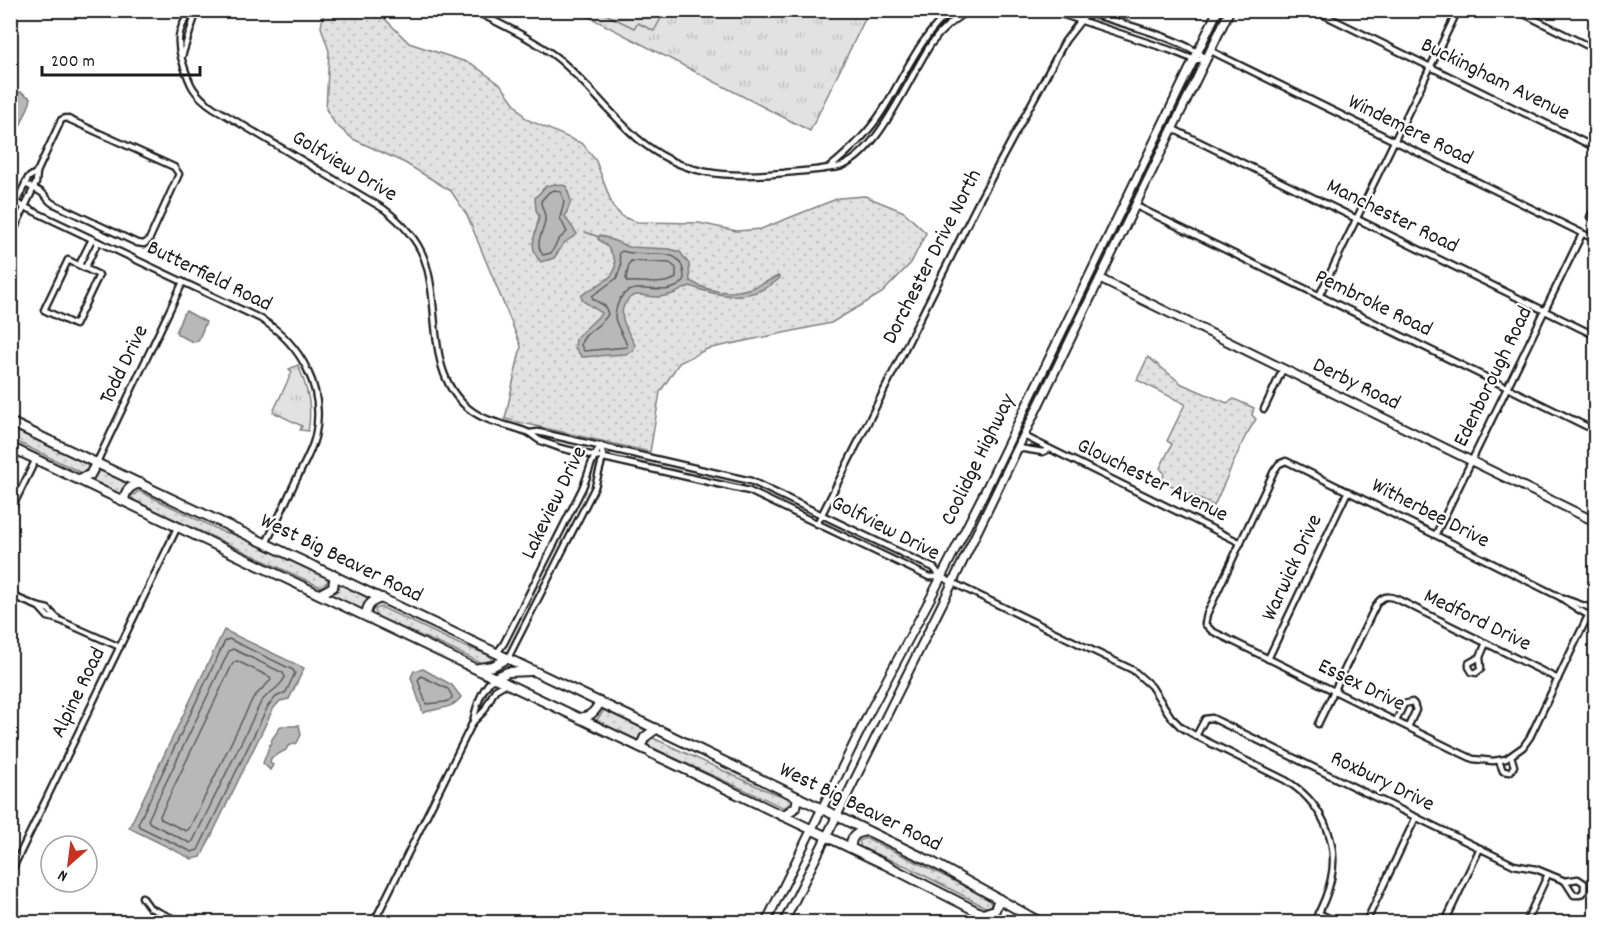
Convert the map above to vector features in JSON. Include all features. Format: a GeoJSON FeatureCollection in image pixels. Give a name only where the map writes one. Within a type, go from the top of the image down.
{"type":"FeatureCollection","features":[{"type":"Feature","properties":{"kind":"main road","name":"Coolidge Highway"},"geometry":{"type":"LineString","coordinates":[[766,922],[891,670],[987,487],[1218,10]]}},
{"type":"Feature","properties":{"kind":"main road","name":"Coolidge Highway"},"geometry":{"type":"LineString","coordinates":[[784,922],[1079,324],[1230,10]]}},
{"type":"Feature","properties":{"kind":"main road","name":"Derby Road"},"geometry":{"type":"LineString","coordinates":[[1100,279],[1596,522]]}},
{"type":"Feature","properties":{"kind":"main road"},"geometry":{"type":"LineString","coordinates":[[1070,316],[1076,318],[1079,324]]}},
{"type":"Feature","properties":{"kind":"main road","name":"West Big Beaver Road"},"geometry":{"type":"LineString","coordinates":[[10,422],[836,815],[932,862],[1040,922]]}},
{"type":"Feature","properties":{"kind":"main road","name":"West Big Beaver Road"},"geometry":{"type":"LineString","coordinates":[[10,447],[851,848],[998,922]]}},
{"type":"Feature","properties":{"kind":"main road"},"geometry":{"type":"LineString","coordinates":[[79,479],[90,475],[96,462]]}},
{"type":"Feature","properties":{"kind":"main road"},"geometry":{"type":"LineString","coordinates":[[124,501],[124,495],[130,487],[141,483]]}},
{"type":"Feature","properties":{"kind":"main road"},"geometry":{"type":"LineString","coordinates":[[987,487],[987,493],[994,496]]}},
{"type":"Feature","properties":{"kind":"main road"},"geometry":{"type":"LineString","coordinates":[[320,594],[333,587],[335,575]]}},
{"type":"Feature","properties":{"kind":"main road"},"geometry":{"type":"LineString","coordinates":[[366,616],[368,606],[382,598]]}},
{"type":"Feature","properties":{"kind":"main road"},"geometry":{"type":"LineString","coordinates":[[474,668],[487,668],[508,658]]}},
{"type":"Feature","properties":{"kind":"main road"},"geometry":{"type":"LineString","coordinates":[[891,670],[901,674],[902,683]]}},
{"type":"Feature","properties":{"kind":"main road"},"geometry":{"type":"LineString","coordinates":[[494,678],[508,672],[534,671]]}},
{"type":"Feature","properties":{"kind":"main road"},"geometry":{"type":"LineString","coordinates":[[579,718],[594,712],[600,702]]}},
{"type":"Feature","properties":{"kind":"main road"},"geometry":{"type":"LineString","coordinates":[[646,750],[648,733],[659,730]]}},
{"type":"Feature","properties":{"kind":"main road"},"geometry":{"type":"LineString","coordinates":[[848,756],[851,762],[861,765]]}},
{"type":"Feature","properties":{"kind":"main road"},"geometry":{"type":"LineString","coordinates":[[783,816],[796,807],[798,797]]}},
{"type":"Feature","properties":{"kind":"main road"},"geometry":{"type":"LineString","coordinates":[[851,848],[853,837],[858,832],[868,831]]}},
{"type":"Feature","properties":{"kind":"main road"},"geometry":{"type":"LineString","coordinates":[[778,899],[784,898],[788,901],[790,909]]}},
{"type":"Feature","properties":{"kind":"main road"},"geometry":{"type":"LineString","coordinates":[[981,914],[989,914],[995,910],[999,899]]}},
{"type":"Feature","properties":{"kind":"main road"},"geometry":{"type":"LineString","coordinates":[[1013,922],[1018,917],[1026,916]]}},
{"type":"Feature","properties":{"kind":"street"},"geometry":{"type":"LineString","coordinates":[[177,10],[187,17],[196,11]]}},
{"type":"Feature","properties":{"kind":"street"},"geometry":{"type":"LineString","coordinates":[[472,10],[517,32],[558,58],[637,138],[672,161],[690,168],[728,176],[754,176],[840,168],[846,165],[873,139],[890,117],[930,46],[941,32],[969,10]]}},
{"type":"Feature","properties":{"kind":"street"},"geometry":{"type":"LineString","coordinates":[[829,168],[853,147],[873,123],[925,38],[952,10]]}},
{"type":"Feature","properties":{"kind":"street"},"geometry":{"type":"LineString","coordinates":[[1049,10],[1195,60],[1207,59]]}},
{"type":"Feature","properties":{"kind":"street"},"geometry":{"type":"LineString","coordinates":[[1080,10],[1175,41],[1207,59]]}},
{"type":"Feature","properties":{"kind":"street","name":"Buckingham Avenue"},"geometry":{"type":"LineString","coordinates":[[1314,10],[1596,148]]}},
{"type":"Feature","properties":{"kind":"street"},"geometry":{"type":"LineString","coordinates":[[1319,296],[1458,10]]}},
{"type":"Feature","properties":{"kind":"street"},"geometry":{"type":"LineString","coordinates":[[1516,10],[1596,50]]}},
{"type":"Feature","properties":{"kind":"street"},"geometry":{"type":"LineString","coordinates":[[182,58],[196,11]]}},
{"type":"Feature","properties":{"kind":"street","name":"Dorchester Drive North"},"geometry":{"type":"LineString","coordinates":[[818,524],[976,207],[1065,41],[1088,12]]}},
{"type":"Feature","properties":{"kind":"street","name":"Golfview Drive"},"geometry":{"type":"LineString","coordinates":[[187,17],[177,39],[187,80],[195,93],[207,104],[384,209],[406,227],[424,258],[430,281],[441,362],[449,386],[466,407],[494,423],[530,433],[538,432],[748,480],[933,568],[941,577],[1133,670],[1151,686],[1176,722],[1196,736],[1292,784],[1318,811],[1328,831],[1333,858],[1331,882],[1314,922]]}},
{"type":"Feature","properties":{"kind":"street","name":"Windemere Road"},"geometry":{"type":"LineString","coordinates":[[1211,51],[1596,240]]}},
{"type":"Feature","properties":{"kind":"street"},"geometry":{"type":"LineString","coordinates":[[10,233],[34,188],[37,172],[62,120],[66,118],[174,167],[179,174],[149,240],[144,244],[137,243],[48,201],[45,195],[34,188],[25,184]]}},
{"type":"Feature","properties":{"kind":"street","name":"Manchester Road"},"geometry":{"type":"LineString","coordinates":[[1173,129],[1596,336]]}},
{"type":"Feature","properties":{"kind":"street"},"geometry":{"type":"LineString","coordinates":[[10,215],[13,202],[28,178],[37,172]]}},
{"type":"Feature","properties":{"kind":"street","name":"Butterfield Road"},"geometry":{"type":"LineString","coordinates":[[13,202],[261,319],[277,330],[296,350],[311,380],[317,406],[315,437],[266,543]]}},
{"type":"Feature","properties":{"kind":"street","name":"Pembroke Road"},"geometry":{"type":"LineString","coordinates":[[1136,206],[1596,431]]}},
{"type":"Feature","properties":{"kind":"street"},"geometry":{"type":"LineString","coordinates":[[1590,217],[1596,207]]}},
{"type":"Feature","properties":{"kind":"street","name":"Edenborough Road"},"geometry":{"type":"LineString","coordinates":[[1436,534],[1582,234]]}},
{"type":"Feature","properties":{"kind":"street"},"geometry":{"type":"LineString","coordinates":[[79,265],[95,240]]}},
{"type":"Feature","properties":{"kind":"street"},"geometry":{"type":"LineString","coordinates":[[85,268],[95,240]]}},
{"type":"Feature","properties":{"kind":"street"},"geometry":{"type":"LineString","coordinates":[[68,260],[79,265],[99,275],[75,325],[44,310],[68,260]]}},
{"type":"Feature","properties":{"kind":"street","name":"Todd Drive"},"geometry":{"type":"LineString","coordinates":[[96,462],[183,282]]}},
{"type":"Feature","properties":{"kind":"street"},"geometry":{"type":"LineString","coordinates":[[1264,409],[1283,369]]}},
{"type":"Feature","properties":{"kind":"street","name":"Golfview Drive"},"geometry":{"type":"LineString","coordinates":[[530,433],[538,440],[549,444],[745,490],[929,577],[941,577]]}},
{"type":"Feature","properties":{"kind":"street","name":"Glouchester Avenue"},"geometry":{"type":"LineString","coordinates":[[1024,436],[1241,543]]}},
{"type":"Feature","properties":{"kind":"street","name":"Lakeview Drive"},"geometry":{"type":"LineString","coordinates":[[497,653],[583,488],[593,455],[601,446]]}},
{"type":"Feature","properties":{"kind":"street","name":"Lakeview Drive"},"geometry":{"type":"LineString","coordinates":[[508,658],[593,492],[603,457],[601,446]]}},
{"type":"Feature","properties":{"kind":"street","name":"Glouchester Avenue"},"geometry":{"type":"LineString","coordinates":[[1018,448],[1043,452],[1049,449]]}},
{"type":"Feature","properties":{"kind":"street"},"geometry":{"type":"LineString","coordinates":[[10,512],[36,459]]}},
{"type":"Feature","properties":{"kind":"street","name":"Witherbee Drive"},"geometry":{"type":"LineString","coordinates":[[1241,543],[1274,471],[1279,464],[1286,461],[1560,597],[1596,620]]}},
{"type":"Feature","properties":{"kind":"street","name":"Warwick Drive"},"geometry":{"type":"LineString","coordinates":[[1268,659],[1348,491]]}},
{"type":"Feature","properties":{"kind":"street","name":"Alpine Road"},"geometry":{"type":"LineString","coordinates":[[10,874],[178,526]]}},
{"type":"Feature","properties":{"kind":"street","name":"Essex Drive"},"geometry":{"type":"LineString","coordinates":[[1241,543],[1206,618],[1206,626],[1212,631],[1473,759],[1499,761],[1508,758]]}},
{"type":"Feature","properties":{"kind":"street"},"geometry":{"type":"LineString","coordinates":[[10,595],[39,608],[45,616],[120,647]]}},
{"type":"Feature","properties":{"kind":"street","name":"Medford Drive"},"geometry":{"type":"LineString","coordinates":[[1334,691],[1376,604],[1381,597],[1388,596],[1558,679]]}},
{"type":"Feature","properties":{"kind":"street","name":"Witherbee Drive"},"geometry":{"type":"LineString","coordinates":[[1560,597],[1594,609]]}},
{"type":"Feature","properties":{"kind":"street"},"geometry":{"type":"LineString","coordinates":[[1499,761],[1503,771],[1510,772],[1514,766],[1508,758],[1528,741],[1588,616],[1594,609]]}},
{"type":"Feature","properties":{"kind":"street"},"geometry":{"type":"LineString","coordinates":[[1480,657],[1486,643]]}},
{"type":"Feature","properties":{"kind":"street"},"geometry":{"type":"LineString","coordinates":[[374,922],[473,722],[476,707],[486,686],[494,678]]}},
{"type":"Feature","properties":{"kind":"street"},"geometry":{"type":"LineString","coordinates":[[473,722],[484,711],[495,690],[506,683]]}},
{"type":"Feature","properties":{"kind":"street"},"geometry":{"type":"LineString","coordinates":[[1318,724],[1334,691]]}},
{"type":"Feature","properties":{"kind":"street"},"geometry":{"type":"LineString","coordinates":[[1396,722],[1404,704],[1412,702],[1416,710],[1408,727]]}},
{"type":"Feature","properties":{"kind":"street","name":"Roxbury Drive"},"geometry":{"type":"LineString","coordinates":[[1196,736],[1205,719],[1212,718],[1514,865],[1531,867],[1565,881],[1578,879],[1584,884],[1584,891],[1580,895],[1574,895],[1565,881]]}},
{"type":"Feature","properties":{"kind":"street"},"geometry":{"type":"LineString","coordinates":[[1366,922],[1416,817]]}},
{"type":"Feature","properties":{"kind":"street"},"geometry":{"type":"LineString","coordinates":[[1445,922],[1480,848]]}},
{"type":"Feature","properties":{"kind":"street"},"geometry":{"type":"LineString","coordinates":[[1526,922],[1548,874]]}},
{"type":"Feature","properties":{"kind":"street"},"geometry":{"type":"LineString","coordinates":[[142,897],[150,908],[181,922]]}},
{"type":"Feature","properties":{"kind":"street"},"geometry":{"type":"LineString","coordinates":[[1318,913],[1338,922]]}},
{"type":"Feature","properties":{"kind":"green space"},"geometry":{"type":"Polygon","coordinates":[[[589,10],[869,11],[810,131],[587,16],[589,10]]]}},
{"type":"Feature","properties":{"kind":"green space"},"geometry":{"type":"Polygon","coordinates":[[[665,10],[654,31],[638,23],[634,28],[599,11],[665,10]]]}},
{"type":"Feature","properties":{"kind":"green space"},"geometry":{"type":"Polygon","coordinates":[[[324,11],[377,11],[409,43],[472,64],[501,85],[526,119],[583,144],[596,161],[613,207],[623,217],[637,222],[699,223],[737,231],[761,229],[839,198],[865,196],[904,212],[926,233],[911,263],[882,293],[831,323],[707,349],[679,363],[660,392],[650,452],[505,419],[521,346],[467,215],[451,191],[405,163],[353,139],[335,124],[326,109],[329,51],[321,27],[324,11]]]}},
{"type":"Feature","properties":{"kind":"green space"},"geometry":{"type":"Polygon","coordinates":[[[1198,65],[1200,68],[1080,314],[1076,312],[1195,66],[1198,65]]]}},
{"type":"Feature","properties":{"kind":"green space"},"geometry":{"type":"Polygon","coordinates":[[[1073,321],[1052,372],[993,492],[1018,432],[1073,321]]]}},
{"type":"Feature","properties":{"kind":"green space"},"geometry":{"type":"Polygon","coordinates":[[[1148,357],[1182,384],[1227,403],[1234,399],[1254,408],[1252,415],[1256,419],[1245,437],[1214,506],[1162,481],[1164,473],[1160,468],[1172,444],[1167,441],[1185,404],[1137,380],[1148,357]]]}},
{"type":"Feature","properties":{"kind":"green space"},"geometry":{"type":"Polygon","coordinates":[[[298,365],[308,397],[310,414],[308,431],[300,430],[302,426],[273,412],[292,372],[289,369],[298,365]]]}},
{"type":"Feature","properties":{"kind":"green space"},"geometry":{"type":"Polygon","coordinates":[[[10,427],[86,463],[88,468],[82,473],[11,439],[10,427]]]}},
{"type":"Feature","properties":{"kind":"green space"},"geometry":{"type":"Polygon","coordinates":[[[100,469],[129,483],[121,495],[93,481],[100,469]]]}},
{"type":"Feature","properties":{"kind":"green space"},"geometry":{"type":"Polygon","coordinates":[[[139,491],[223,532],[241,536],[326,576],[328,581],[321,587],[135,501],[131,496],[139,491]]]}},
{"type":"Feature","properties":{"kind":"green space"},"geometry":{"type":"Polygon","coordinates":[[[339,583],[370,598],[362,610],[331,594],[339,583]]]}},
{"type":"Feature","properties":{"kind":"green space"},"geometry":{"type":"Polygon","coordinates":[[[381,607],[461,645],[489,655],[492,660],[486,664],[481,663],[376,616],[375,609],[381,607]]]}},
{"type":"Feature","properties":{"kind":"green space"},"geometry":{"type":"Polygon","coordinates":[[[604,710],[646,731],[638,741],[596,721],[604,710]]]}},
{"type":"Feature","properties":{"kind":"green space"},"geometry":{"type":"Polygon","coordinates":[[[651,737],[763,789],[788,798],[790,803],[784,808],[647,745],[651,737]]]}},
{"type":"Feature","properties":{"kind":"green space"},"geometry":{"type":"Polygon","coordinates":[[[866,838],[989,900],[990,907],[985,907],[906,866],[861,848],[859,841],[866,838]]]}},
{"type":"Feature","properties":{"kind":"water"},"geometry":{"type":"Polygon","coordinates":[[[21,92],[31,98],[11,147],[11,107],[17,93],[21,92]]]}},
{"type":"Feature","properties":{"kind":"water"},"geometry":{"type":"Polygon","coordinates":[[[555,184],[566,186],[571,201],[565,217],[577,234],[564,243],[554,258],[541,262],[533,245],[539,216],[535,198],[546,186],[555,184]]]}},
{"type":"Feature","properties":{"kind":"water"},"geometry":{"type":"Polygon","coordinates":[[[600,235],[629,247],[669,249],[680,252],[689,264],[690,281],[713,290],[735,292],[778,276],[780,278],[759,291],[736,296],[713,293],[690,286],[666,296],[632,296],[626,301],[622,313],[625,326],[635,345],[633,351],[626,354],[582,357],[575,348],[576,338],[602,313],[583,301],[581,296],[606,281],[614,271],[613,256],[607,246],[598,239],[600,235]]]}},
{"type":"Feature","properties":{"kind":"water"},"geometry":{"type":"Polygon","coordinates":[[[186,311],[206,322],[198,341],[193,342],[176,332],[186,311]]]}},
{"type":"Feature","properties":{"kind":"water"},"geometry":{"type":"Polygon","coordinates":[[[224,630],[304,668],[289,699],[280,701],[273,709],[201,857],[192,859],[129,828],[224,630]]]}},
{"type":"Feature","properties":{"kind":"water"},"geometry":{"type":"Polygon","coordinates":[[[423,669],[452,685],[461,697],[453,705],[423,713],[411,677],[414,671],[423,669]]]}},
{"type":"Feature","properties":{"kind":"water"},"geometry":{"type":"Polygon","coordinates":[[[299,725],[301,735],[297,743],[288,746],[286,750],[271,758],[270,763],[273,765],[270,770],[263,763],[272,739],[281,726],[299,725]]]}},
{"type":"Feature","properties":{"kind":"waterway"},"geometry":{"type":"LineString","coordinates":[[585,232],[599,237]]}}]}
